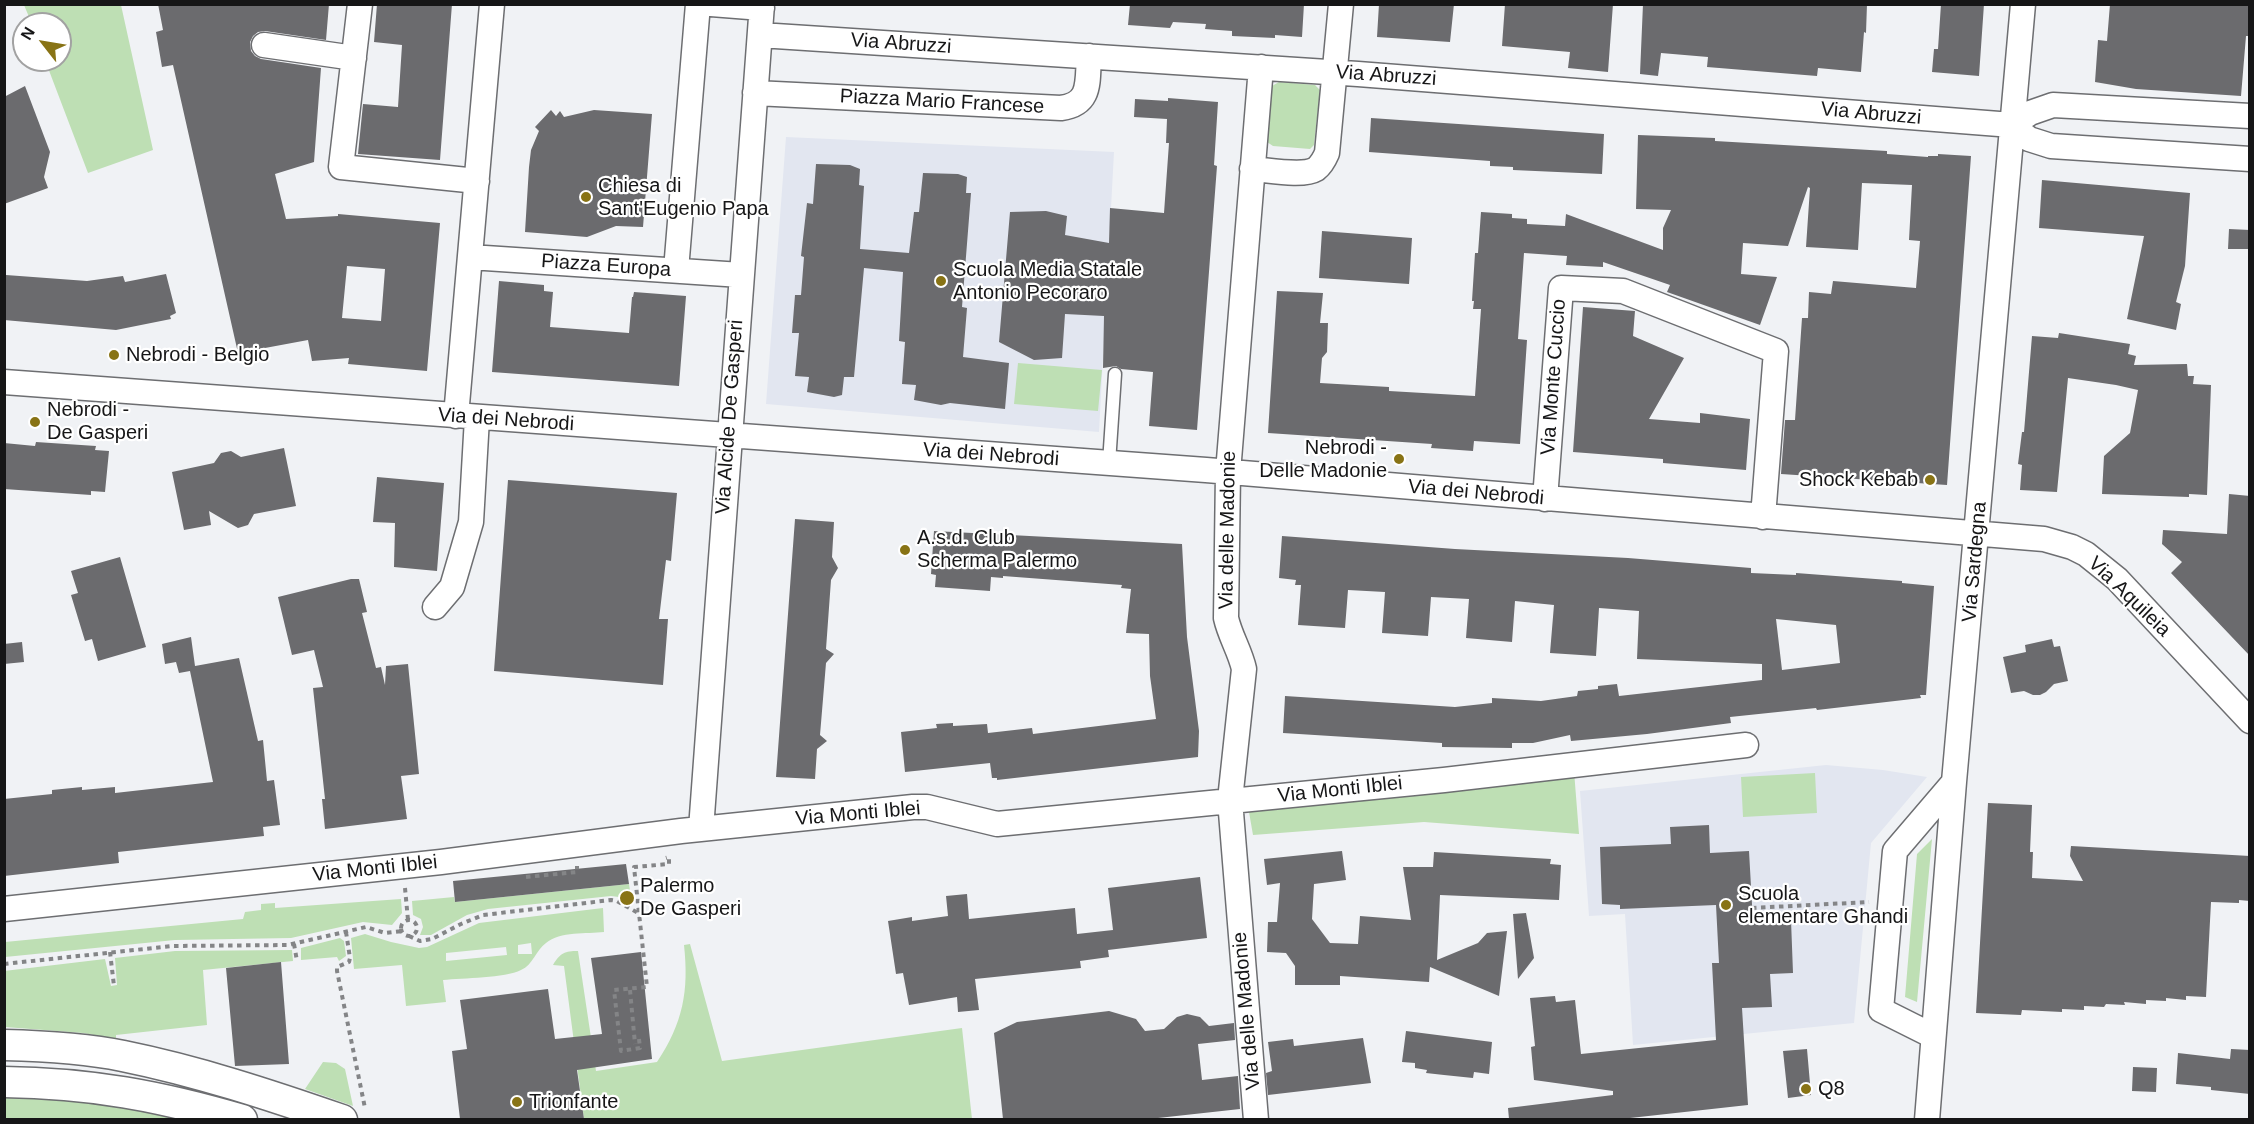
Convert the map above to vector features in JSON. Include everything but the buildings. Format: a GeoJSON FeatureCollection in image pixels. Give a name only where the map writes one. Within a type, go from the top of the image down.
{"type":"FeatureCollection","features":[{"type":"Feature","properties":{"kind":"street"},"geometry":{"type":"LineString","coordinates":[[360,4],[341,167],[477,181]]}},
{"type":"Feature","properties":{"kind":"street"},"geometry":{"type":"LineString","coordinates":[[435,607],[452,587],[471,522],[467,417],[470,257],[492,4]]}},
{"type":"Feature","properties":{"kind":"street"},"geometry":{"type":"LineString","coordinates":[[676,270],[698,4]]}},
{"type":"Feature","properties":{"kind":"street"},"geometry":{"type":"LineString","coordinates":[[711,4],[762,6]]}},
{"type":"Feature","properties":{"kind":"street"},"geometry":{"type":"LineString","coordinates":[[1252,169],[1304,173],[1313,171],[1322,164],[1327,153],[1341,4]]}},
{"type":"Feature","properties":{"kind":"street","name":"Via Sardegna"},"geometry":{"type":"LineString","coordinates":[[1927,1119],[1954,782],[2024,4]]}},
{"type":"Feature","properties":{"kind":"street","name":"Via Alcide De Gasperi"},"geometry":{"type":"LineString","coordinates":[[700,830],[762,6]]}},
{"type":"Feature","properties":{"kind":"street","name":"Via Abruzzi"},"geometry":{"type":"LineString","coordinates":[[760,35],[1335,72],[2012,125],[2029,139],[2051,146],[2250,159]]}},
{"type":"Feature","properties":{"kind":"street"},"geometry":{"type":"LineString","coordinates":[[264,45],[354,58]]}},
{"type":"Feature","properties":{"kind":"street","name":"Piazza Mario Francese"},"geometry":{"type":"LineString","coordinates":[[755,93],[1061,108],[1074,106],[1082,99],[1086,87],[1089,56]]}},
{"type":"Feature","properties":{"kind":"street","name":"Via delle Madonie"},"geometry":{"type":"LineString","coordinates":[[1256,1119],[1230,800],[1244,669],[1241,655],[1229,633],[1226,618],[1228,472],[1261,67]]}},
{"type":"Feature","properties":{"kind":"street"},"geometry":{"type":"LineString","coordinates":[[2012,125],[2030,112],[2052,105],[2250,116]]}},
{"type":"Feature","properties":{"kind":"street","name":"Piazza Europa"},"geometry":{"type":"LineString","coordinates":[[470,257],[741,275]]}},
{"type":"Feature","properties":{"kind":"street","name":"Via Monte Cuccio"},"geometry":{"type":"LineString","coordinates":[[1545,500],[1561,288],[1623,291],[1776,351],[1763,517]]}},
{"type":"Feature","properties":{"kind":"street","name":"Via dei Nebrodi"},"geometry":{"type":"LineString","coordinates":[[4,382],[1228,472],[1977,534]]}},
{"type":"Feature","properties":{"kind":"street","name":"Via Aquileia"},"geometry":{"type":"LineString","coordinates":[[1977,534],[2044,539],[2072,547],[2086,554],[2117,579],[2250,721]]}},
{"type":"Feature","properties":{"kind":"street"},"geometry":{"type":"LineString","coordinates":[[2226,696],[2250,693]]}},
{"type":"Feature","properties":{"kind":"street","name":"Via Monti Iblei"},"geometry":{"type":"LineString","coordinates":[[4,909],[441,862],[700,830],[913,807],[943,810],[974,820],[997,824],[1444,780],[1746,745]]}},
{"type":"Feature","properties":{"kind":"street"},"geometry":{"type":"LineString","coordinates":[[1933,1036],[1881,1010],[1895,851],[1954,782]]}},
{"type":"Feature","properties":{"kind":"street"},"geometry":{"type":"LineString","coordinates":[[4,1045],[68,1048],[122,1055],[354,1117]]}},
{"type":"Feature","properties":{"kind":"street"},"geometry":{"type":"LineString","coordinates":[[4,1082],[119,1090],[177,1101],[242,1119]]}},
{"type":"Feature","properties":{"kind":"lane"},"geometry":{"type":"LineString","coordinates":[[1109,463],[1115,374]]}},
{"type":"Feature","properties":{"kind":"path"},"geometry":{"type":"LineString","coordinates":[[639,1039],[640,1048],[621,1051],[614,990],[647,987],[634,867],[669,864],[669,857],[658,858]]}},
{"type":"Feature","properties":{"kind":"path"},"geometry":{"type":"LineString","coordinates":[[526,877],[577,872]]}},
{"type":"Feature","properties":{"kind":"path"},"geometry":{"type":"LineString","coordinates":[[404,884],[408,920]]}},
{"type":"Feature","properties":{"kind":"path"},"geometry":{"type":"LineString","coordinates":[[4,963],[172,946],[294,944],[366,927],[385,933],[402,931],[420,941],[432,939],[483,915],[611,900],[638,913]]}},
{"type":"Feature","properties":{"kind":"path"},"geometry":{"type":"LineString","coordinates":[[1752,908],[1876,902]]}},
{"type":"Feature","properties":{"kind":"path"},"geometry":{"type":"LineString","coordinates":[[408,920],[414,922],[417,928],[415,933],[409,936]]}},
{"type":"Feature","properties":{"kind":"path"},"geometry":{"type":"LineString","coordinates":[[402,931],[402,924],[408,920]]}},
{"type":"Feature","properties":{"kind":"path"},"geometry":{"type":"LineString","coordinates":[[346,932],[350,958],[349,962],[338,967],[337,971],[354,1117]]}},
{"type":"Feature","properties":{"kind":"path"},"geometry":{"type":"LineString","coordinates":[[294,944],[297,961]]}},
{"type":"Feature","properties":{"kind":"path"},"geometry":{"type":"LineString","coordinates":[[110,952],[114,986]]}},
{"type":"Feature","properties":{"kind":"path"},"geometry":{"type":"LineString","coordinates":[[630,990],[635,1044]]}},
{"type":"Feature","properties":{"kind":"shaded area","name":"Scuola Media Statale Antonio Pecoraro"},"geometry":{"type":"Polygon","coordinates":[[[786,137],[1114,152],[1099,432],[766,404],[786,137]]]}},
{"type":"Feature","properties":{"kind":"shaded area","name":"Scuola elementare Ghandi"},"geometry":{"type":"Polygon","coordinates":[[[1826,765],[1927,777],[1871,843],[1854,1023],[1633,1045],[1625,914],[1589,916],[1580,791],[1826,765]]]}},
{"type":"Feature","properties":{"kind":"green space"},"geometry":{"type":"Polygon","coordinates":[[[24,5],[121,5],[153,150],[88,173],[50,72],[72,72],[72,12],[27,12],[24,5]]]}},
{"type":"Feature","properties":{"kind":"green space"},"geometry":{"type":"Polygon","coordinates":[[[1279,82],[1315,85],[1320,90],[1314,145],[1310,149],[1273,146],[1267,142],[1272,86],[1279,82]]]}},
{"type":"Feature","properties":{"kind":"green space"},"geometry":{"type":"Polygon","coordinates":[[[1018,363],[1102,370],[1098,411],[1014,404],[1018,363]]]}},
{"type":"Feature","properties":{"kind":"green space"},"geometry":{"type":"Polygon","coordinates":[[[1574,771],[1579,834],[1424,822],[1253,835],[1249,812],[1261,811],[1263,806],[1574,771]]]}},
{"type":"Feature","properties":{"kind":"green space"},"geometry":{"type":"Polygon","coordinates":[[[1815,773],[1817,813],[1743,817],[1741,777],[1815,773]]]}},
{"type":"Feature","properties":{"kind":"green space"},"geometry":{"type":"Polygon","coordinates":[[[1932,839],[1917,1002],[1905,997],[1917,854],[1932,839]]]}},
{"type":"Feature","properties":{"kind":"green space"},"geometry":{"type":"Polygon","coordinates":[[[629,884],[632,904],[619,897],[611,896],[488,909],[467,915],[431,935],[420,935],[423,927],[421,919],[413,915],[412,901],[454,897],[455,902],[629,884]]]}},
{"type":"Feature","properties":{"kind":"green space"},"geometry":{"type":"Polygon","coordinates":[[[401,899],[402,913],[392,925],[363,922],[291,938],[175,940],[5,957],[5,942],[243,919],[245,912],[261,910],[261,904],[275,903],[275,908],[401,899]]]}},
{"type":"Feature","properties":{"kind":"green space"},"geometry":{"type":"Polygon","coordinates":[[[603,908],[604,932],[566,935],[552,939],[543,946],[529,965],[514,973],[443,980],[446,1002],[406,1006],[402,965],[354,969],[351,938],[365,934],[419,948],[427,947],[479,923],[603,908]],[[531,943],[518,945],[518,954],[532,954],[531,943]],[[506,947],[446,953],[446,961],[507,955],[506,947]]]}},
{"type":"Feature","properties":{"kind":"green space"},"geometry":{"type":"Polygon","coordinates":[[[340,938],[344,941],[346,956],[339,961],[337,957],[301,960],[301,948],[340,938]]]}},
{"type":"Feature","properties":{"kind":"green space"},"geometry":{"type":"Polygon","coordinates":[[[690,944],[722,1061],[962,1028],[972,1119],[584,1119],[564,966],[553,965],[563,954],[578,951],[596,1071],[657,1062],[673,1034],[682,1006],[686,977],[684,945],[690,944]]]}},
{"type":"Feature","properties":{"kind":"green space"},"geometry":{"type":"Polygon","coordinates":[[[292,950],[293,961],[203,970],[207,1025],[116,1035],[116,1039],[83,1033],[5,1027],[4,971],[105,959],[111,986],[117,985],[115,958],[175,951],[292,950]]]}},
{"type":"Feature","properties":{"kind":"green space"},"geometry":{"type":"Polygon","coordinates":[[[323,1062],[336,1063],[345,1069],[353,1106],[305,1089],[323,1062]]]}},
{"type":"Feature","properties":{"kind":"green space"},"geometry":{"type":"Polygon","coordinates":[[[5,1094],[93,1102],[181,1119],[5,1120],[5,1094]]]}},
{"type":"Feature","properties":{"kind":"place","name":"Chiesa di Sant'Eugenio Papa"},"geometry":{"type":"Point","coordinates":[586,197]}},
{"type":"Feature","properties":{"kind":"place","name":"Scuola Media Statale Antonio Pecoraro"},"geometry":{"type":"Point","coordinates":[941,281]}},
{"type":"Feature","properties":{"kind":"place","name":"Nebrodi - Belgio"},"geometry":{"type":"Point","coordinates":[114,355]}},
{"type":"Feature","properties":{"kind":"place","name":"Nebrodi - De Gasperi"},"geometry":{"type":"Point","coordinates":[35,422]}},
{"type":"Feature","properties":{"kind":"place","name":"Nebrodi - Delle Madonie"},"geometry":{"type":"Point","coordinates":[1399,459]}},
{"type":"Feature","properties":{"kind":"place","name":"Shock Kebab"},"geometry":{"type":"Point","coordinates":[1930,480]}},
{"type":"Feature","properties":{"kind":"place","name":"A.s.d. Club Scherma Palermo"},"geometry":{"type":"Point","coordinates":[905,550]}},
{"type":"Feature","properties":{"kind":"place","name":"Palermo De Gasperi"},"geometry":{"type":"Point","coordinates":[627,898]}},
{"type":"Feature","properties":{"kind":"place","name":"Scuola elementare Ghandi"},"geometry":{"type":"Point","coordinates":[1726,905]}},
{"type":"Feature","properties":{"kind":"place","name":"Q8"},"geometry":{"type":"Point","coordinates":[1806,1089]}},
{"type":"Feature","properties":{"kind":"place","name":"Trionfante"},"geometry":{"type":"Point","coordinates":[517,1102]}}]}
